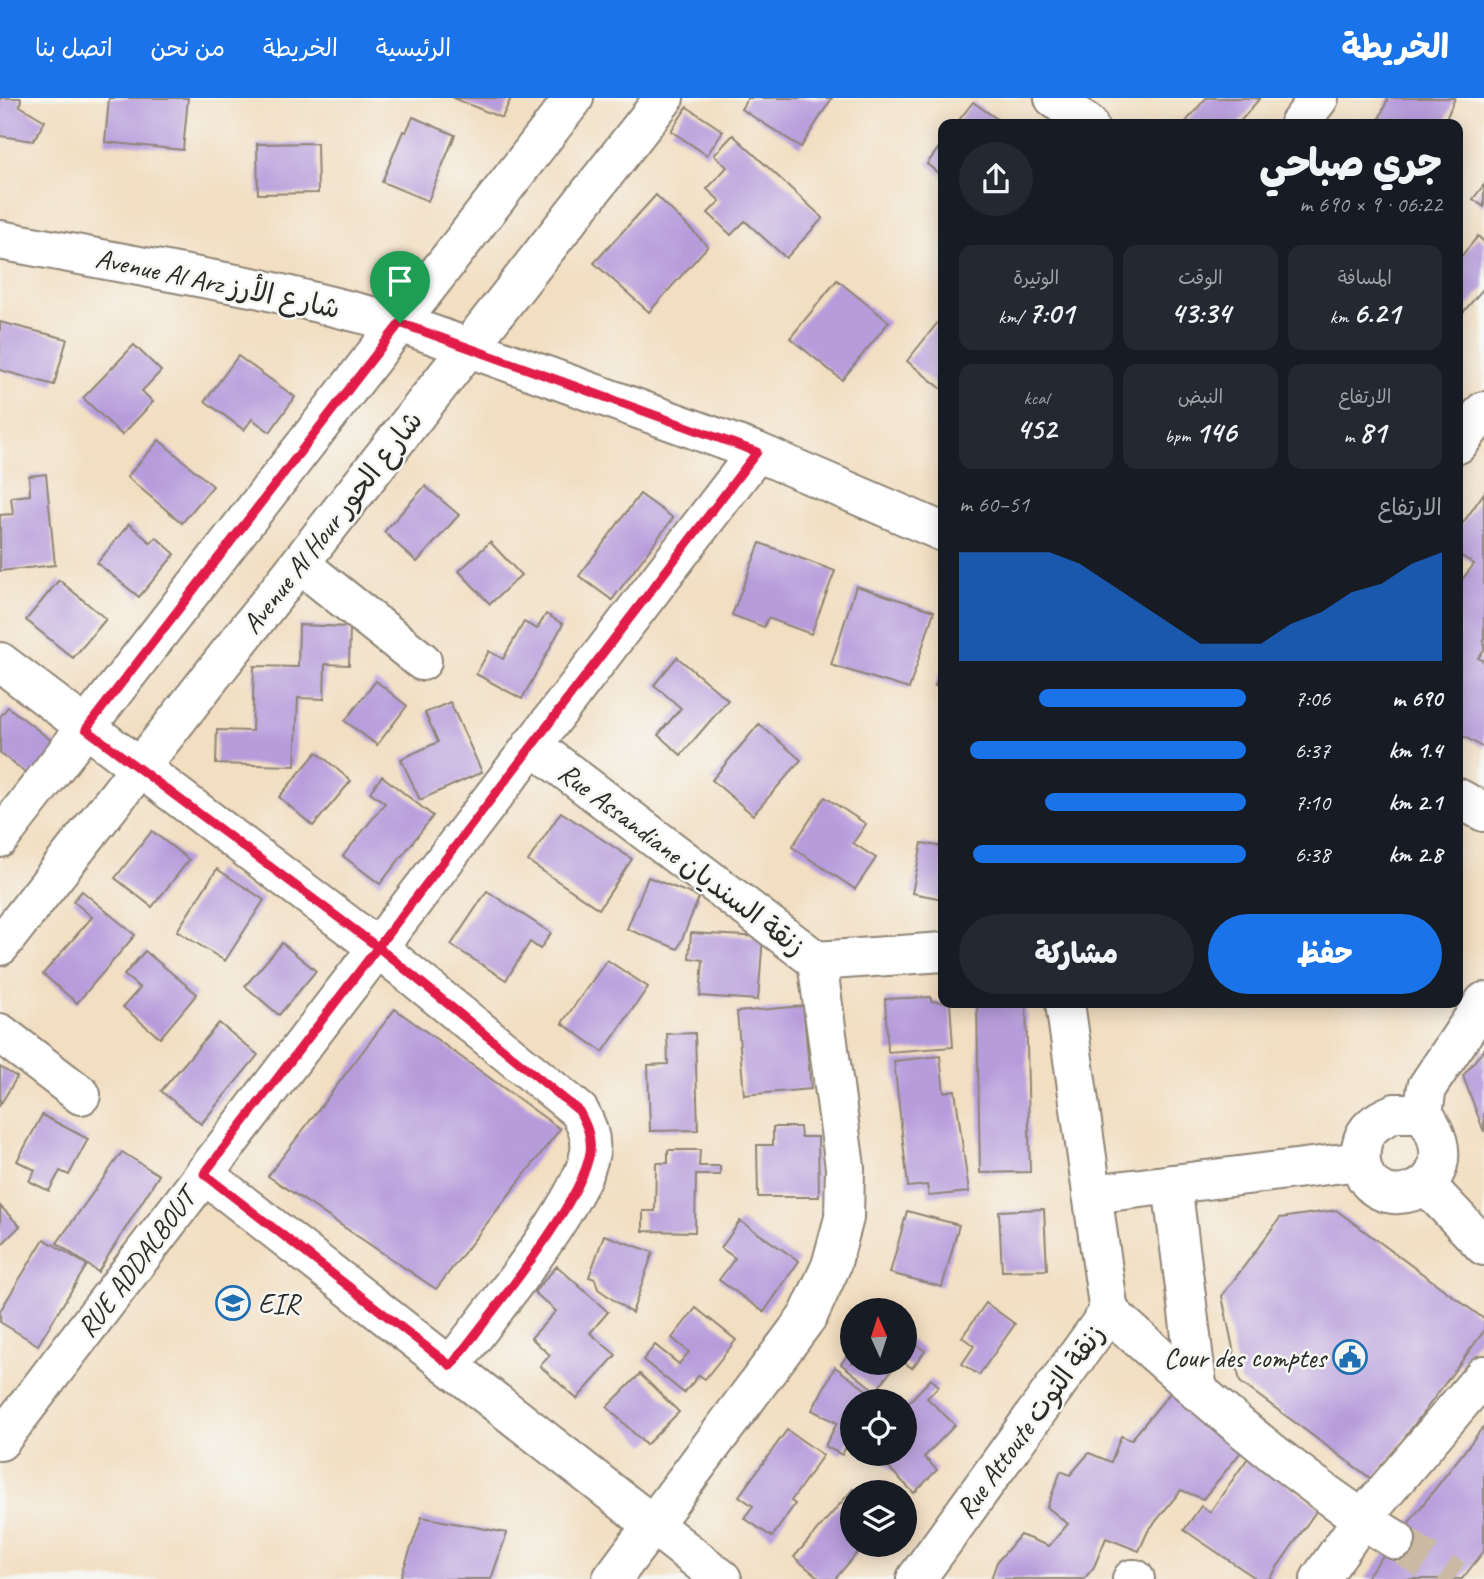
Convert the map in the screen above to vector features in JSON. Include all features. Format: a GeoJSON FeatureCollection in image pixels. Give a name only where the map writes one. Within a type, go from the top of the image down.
{"type":"FeatureCollection","features":[{"type":"Feature","properties":{"kind":"street"},"geometry":{"type":"LineString","coordinates":[[0,838],[574,98]]}},
{"type":"Feature","properties":{"kind":"street","name":"Avenue Al Hour شارع الحور"},"geometry":{"type":"LineString","coordinates":[[0,946],[664,98]]}},
{"type":"Feature","properties":{"kind":"street"},"geometry":{"type":"LineString","coordinates":[[1054,98],[1081,119]]}},
{"type":"Feature","properties":{"kind":"street"},"geometry":{"type":"LineString","coordinates":[[1303,119],[1319,98]]}},
{"type":"Feature","properties":{"kind":"street","name":"Avenue Al Arz شارع الأرز"},"geometry":{"type":"LineString","coordinates":[[0,240],[257,288],[400,323],[757,452],[938,530]]}},
{"type":"Feature","properties":{"kind":"street","name":"RUE ADDALBOUT"},"geometry":{"type":"LineString","coordinates":[[0,1441],[757,452]]}},
{"type":"Feature","properties":{"kind":"street"},"geometry":{"type":"LineString","coordinates":[[300,564],[422,661]]}},
{"type":"Feature","properties":{"kind":"street"},"geometry":{"type":"LineString","coordinates":[[0,662],[379,948],[579,1111],[589,1130],[590,1152],[580,1180],[568,1201],[451,1366]]}},
{"type":"Feature","properties":{"kind":"street","name":"Rue Assandiane زنقة السنديان"},"geometry":{"type":"LineString","coordinates":[[533,745],[817,961],[845,1167],[844,1218],[831,1266],[807,1316],[612,1579]]}},
{"type":"Feature","properties":{"kind":"street"},"geometry":{"type":"LineString","coordinates":[[1463,801],[1484,812]]}},
{"type":"Feature","properties":{"kind":"street"},"geometry":{"type":"LineString","coordinates":[[817,961],[938,953]]}},
{"type":"Feature","properties":{"kind":"street"},"geometry":{"type":"LineString","coordinates":[[1423,1114],[1427,1087],[1484,1002]]}},
{"type":"Feature","properties":{"kind":"street","name":"Rue Attoute زنقة التوت"},"geometry":{"type":"LineString","coordinates":[[916,1579],[1109,1312],[1066,1008]]}},
{"type":"Feature","properties":{"kind":"street"},"geometry":{"type":"LineString","coordinates":[[0,1033],[80,1095]]}},
{"type":"Feature","properties":{"kind":"street"},"geometry":{"type":"LineString","coordinates":[[1395,1112],[1423,1114],[1435,1128],[1443,1148],[1441,1169],[1428,1187],[1408,1196],[1386,1194],[1368,1181],[1360,1161],[1362,1139],[1375,1121],[1395,1112]]}},
{"type":"Feature","properties":{"kind":"street"},"geometry":{"type":"LineString","coordinates":[[1092,1194],[1360,1161]]}},
{"type":"Feature","properties":{"kind":"street"},"geometry":{"type":"LineString","coordinates":[[204,1174],[722,1579]]}},
{"type":"Feature","properties":{"kind":"street"},"geometry":{"type":"LineString","coordinates":[[1172,1184],[1198,1392]]}},
{"type":"Feature","properties":{"kind":"street"},"geometry":{"type":"LineString","coordinates":[[1428,1187],[1484,1246]]}},
{"type":"Feature","properties":{"kind":"street"},"geometry":{"type":"LineString","coordinates":[[1109,1312],[1198,1392],[1362,1519],[1396,1539]]}},
{"type":"Feature","properties":{"kind":"street"},"geometry":{"type":"LineString","coordinates":[[1320,1579],[1362,1519],[1484,1374]]}},
{"type":"Feature","properties":{"kind":"building"},"geometry":{"type":"Polygon","coordinates":[[[0,98],[21,98],[20,106],[45,121],[33,141],[0,136],[0,98]]]}},
{"type":"Feature","properties":{"kind":"building"},"geometry":{"type":"Polygon","coordinates":[[[109,98],[188,98],[183,150],[105,142],[109,98]]]}},
{"type":"Feature","properties":{"kind":"building"},"geometry":{"type":"Polygon","coordinates":[[[453,98],[511,98],[502,118],[453,98]]]}},
{"type":"Feature","properties":{"kind":"building"},"geometry":{"type":"Polygon","coordinates":[[[748,98],[832,98],[801,147],[741,109],[748,98]]]}},
{"type":"Feature","properties":{"kind":"building"},"geometry":{"type":"Polygon","coordinates":[[[1206,98],[1260,98],[1242,119],[1188,119],[1206,98]]]}},
{"type":"Feature","properties":{"kind":"building"},"geometry":{"type":"Polygon","coordinates":[[[1388,98],[1455,98],[1446,119],[1379,119],[1388,98]]]}},
{"type":"Feature","properties":{"kind":"building"},"geometry":{"type":"Polygon","coordinates":[[[973,102],[997,119],[960,119],[973,102]]]}},
{"type":"Feature","properties":{"kind":"building"},"geometry":{"type":"Polygon","coordinates":[[[687,107],[723,131],[707,155],[671,131],[687,107]]]}},
{"type":"Feature","properties":{"kind":"building"},"geometry":{"type":"Polygon","coordinates":[[[413,117],[455,135],[428,201],[382,182],[403,131],[406,132],[413,117]]]}},
{"type":"Feature","properties":{"kind":"building"},"geometry":{"type":"Polygon","coordinates":[[[733,135],[823,218],[786,258],[745,221],[731,235],[708,213],[720,201],[707,189],[727,167],[714,155],[733,135]]]}},
{"type":"Feature","properties":{"kind":"building"},"geometry":{"type":"Polygon","coordinates":[[[317,143],[318,193],[258,194],[257,144],[317,143]]]}},
{"type":"Feature","properties":{"kind":"building"},"geometry":{"type":"Polygon","coordinates":[[[938,149],[938,173],[927,164],[938,149]]]}},
{"type":"Feature","properties":{"kind":"building"},"geometry":{"type":"Polygon","coordinates":[[[1484,185],[1484,207],[1473,199],[1484,185]]]}},
{"type":"Feature","properties":{"kind":"building"},"geometry":{"type":"Polygon","coordinates":[[[656,195],[708,246],[649,312],[594,263],[656,195]]]}},
{"type":"Feature","properties":{"kind":"building"},"geometry":{"type":"Polygon","coordinates":[[[1478,236],[1484,242],[1484,288],[1463,312],[1463,254],[1478,236]]]}},
{"type":"Feature","properties":{"kind":"building"},"geometry":{"type":"Polygon","coordinates":[[[837,280],[889,322],[842,380],[790,338],[837,280]]]}},
{"type":"Feature","properties":{"kind":"building"},"geometry":{"type":"Polygon","coordinates":[[[0,322],[67,339],[54,385],[0,370],[0,322]]]}},
{"type":"Feature","properties":{"kind":"building"},"geometry":{"type":"Polygon","coordinates":[[[938,322],[938,386],[907,361],[938,322]]]}},
{"type":"Feature","properties":{"kind":"building"},"geometry":{"type":"Polygon","coordinates":[[[134,345],[161,371],[142,391],[153,402],[122,435],[83,398],[134,345]]]}},
{"type":"Feature","properties":{"kind":"building"},"geometry":{"type":"Polygon","coordinates":[[[238,356],[295,397],[270,432],[252,419],[244,430],[205,401],[238,356]]]}},
{"type":"Feature","properties":{"kind":"building"},"geometry":{"type":"Polygon","coordinates":[[[159,440],[213,486],[182,523],[127,477],[159,440]]]}},
{"type":"Feature","properties":{"kind":"building"},"geometry":{"type":"Polygon","coordinates":[[[46,474],[55,565],[0,571],[0,515],[13,514],[11,497],[30,495],[29,476],[46,474]]]}},
{"type":"Feature","properties":{"kind":"building"},"geometry":{"type":"Polygon","coordinates":[[[425,486],[459,515],[417,562],[384,532],[425,486]]]}},
{"type":"Feature","properties":{"kind":"building"},"geometry":{"type":"Polygon","coordinates":[[[1484,493],[1484,650],[1478,658],[1484,661],[1484,748],[1463,736],[1463,578],[1474,564],[1463,557],[1463,523],[1484,493]]]}},
{"type":"Feature","properties":{"kind":"building"},"geometry":{"type":"Polygon","coordinates":[[[640,494],[673,518],[612,600],[579,576],[640,494]]]}},
{"type":"Feature","properties":{"kind":"building"},"geometry":{"type":"Polygon","coordinates":[[[129,524],[151,543],[156,537],[175,554],[139,597],[97,563],[129,524]]]}},
{"type":"Feature","properties":{"kind":"building"},"geometry":{"type":"Polygon","coordinates":[[[490,542],[521,575],[490,604],[459,571],[490,542]]]}},
{"type":"Feature","properties":{"kind":"building"},"geometry":{"type":"Polygon","coordinates":[[[760,543],[835,571],[811,634],[768,618],[764,627],[732,615],[760,543]]]}},
{"type":"Feature","properties":{"kind":"building"},"geometry":{"type":"Polygon","coordinates":[[[59,580],[106,619],[73,658],[26,620],[59,580]]]}},
{"type":"Feature","properties":{"kind":"building"},"geometry":{"type":"Polygon","coordinates":[[[856,586],[934,611],[909,689],[831,665],[856,586]]]}},
{"type":"Feature","properties":{"kind":"building"},"geometry":{"type":"Polygon","coordinates":[[[546,614],[563,624],[522,699],[476,674],[489,651],[503,659],[524,622],[537,629],[546,614]]]}},
{"type":"Feature","properties":{"kind":"building"},"geometry":{"type":"Polygon","coordinates":[[[299,625],[350,627],[349,665],[325,664],[324,699],[298,698],[295,766],[216,764],[217,730],[252,731],[254,666],[298,667],[299,625]]]}},
{"type":"Feature","properties":{"kind":"building"},"geometry":{"type":"Polygon","coordinates":[[[677,657],[728,700],[681,755],[658,735],[681,708],[654,685],[677,657]]]}},
{"type":"Feature","properties":{"kind":"building"},"geometry":{"type":"Polygon","coordinates":[[[376,681],[407,706],[377,745],[345,721],[376,681]]]}},
{"type":"Feature","properties":{"kind":"building"},"geometry":{"type":"Polygon","coordinates":[[[450,702],[482,772],[420,800],[401,759],[438,742],[425,713],[450,702]]]}},
{"type":"Feature","properties":{"kind":"building"},"geometry":{"type":"Polygon","coordinates":[[[8,707],[61,748],[36,780],[0,753],[0,717],[8,707]]]}},
{"type":"Feature","properties":{"kind":"building"},"geometry":{"type":"Polygon","coordinates":[[[759,724],[801,760],[753,815],[712,780],[759,724]]]}},
{"type":"Feature","properties":{"kind":"building"},"geometry":{"type":"Polygon","coordinates":[[[317,752],[351,781],[313,826],[279,797],[317,752]]]}},
{"type":"Feature","properties":{"kind":"building"},"geometry":{"type":"Polygon","coordinates":[[[382,776],[433,816],[380,884],[343,856],[385,803],[370,792],[382,776]]]}},
{"type":"Feature","properties":{"kind":"building"},"geometry":{"type":"Polygon","coordinates":[[[825,797],[866,824],[853,843],[876,858],[855,889],[792,847],[825,797]]]}},
{"type":"Feature","properties":{"kind":"building"},"geometry":{"type":"Polygon","coordinates":[[[561,812],[632,859],[599,909],[528,861],[561,812]]]}},
{"type":"Feature","properties":{"kind":"building"},"geometry":{"type":"Polygon","coordinates":[[[152,831],[189,860],[152,907],[115,878],[152,831]]]}},
{"type":"Feature","properties":{"kind":"building"},"geometry":{"type":"Polygon","coordinates":[[[922,843],[938,846],[938,898],[912,893],[922,843]]]}},
{"type":"Feature","properties":{"kind":"building"},"geometry":{"type":"Polygon","coordinates":[[[217,869],[264,900],[225,961],[177,931],[217,869]]]}},
{"type":"Feature","properties":{"kind":"building"},"geometry":{"type":"Polygon","coordinates":[[[648,877],[699,897],[678,949],[627,929],[648,877]]]}},
{"type":"Feature","properties":{"kind":"building"},"geometry":{"type":"Polygon","coordinates":[[[82,891],[135,935],[77,1003],[43,974],[92,917],[73,901],[82,891]]]}},
{"type":"Feature","properties":{"kind":"building"},"geometry":{"type":"Polygon","coordinates":[[[487,891],[551,933],[540,949],[530,942],[506,980],[451,945],[487,891]]]}},
{"type":"Feature","properties":{"kind":"building"},"geometry":{"type":"Polygon","coordinates":[[[691,933],[763,937],[758,1000],[700,996],[703,960],[689,958],[691,933]]]}},
{"type":"Feature","properties":{"kind":"building"},"geometry":{"type":"Polygon","coordinates":[[[282,943],[316,971],[279,1015],[245,986],[282,943]]]}},
{"type":"Feature","properties":{"kind":"building"},"geometry":{"type":"Polygon","coordinates":[[[145,951],[197,994],[160,1038],[123,1007],[140,988],[124,975],[145,951]]]}},
{"type":"Feature","properties":{"kind":"building"},"geometry":{"type":"Polygon","coordinates":[[[607,960],[648,987],[603,1052],[562,1023],[607,960]]]}},
{"type":"Feature","properties":{"kind":"building"},"geometry":{"type":"Polygon","coordinates":[[[931,997],[931,1001],[938,1002],[938,1008],[950,1008],[953,1047],[888,1052],[885,999],[931,997]]]}},
{"type":"Feature","properties":{"kind":"building"},"geometry":{"type":"Polygon","coordinates":[[[803,1006],[811,1089],[744,1095],[737,1012],[803,1006]]]}},
{"type":"Feature","properties":{"kind":"building"},"geometry":{"type":"Polygon","coordinates":[[[977,1008],[1026,1008],[1030,1172],[980,1173],[977,1008]]]}},
{"type":"Feature","properties":{"kind":"building"},"geometry":{"type":"Polygon","coordinates":[[[395,1009],[560,1129],[436,1289],[268,1176],[395,1009]]]}},
{"type":"Feature","properties":{"kind":"building"},"geometry":{"type":"Polygon","coordinates":[[[219,1023],[258,1055],[201,1124],[161,1091],[219,1023]]]}},
{"type":"Feature","properties":{"kind":"building"},"geometry":{"type":"Polygon","coordinates":[[[695,1033],[698,1130],[650,1131],[648,1065],[668,1064],[667,1034],[695,1033]]]}},
{"type":"Feature","properties":{"kind":"building"},"geometry":{"type":"Polygon","coordinates":[[[1484,1049],[1484,1132],[1463,1076],[1484,1049]]]}},
{"type":"Feature","properties":{"kind":"building"},"geometry":{"type":"Polygon","coordinates":[[[940,1056],[944,1092],[955,1090],[969,1192],[929,1196],[927,1185],[908,1187],[894,1061],[940,1056]]]}},
{"type":"Feature","properties":{"kind":"building"},"geometry":{"type":"Polygon","coordinates":[[[0,1067],[17,1077],[0,1105],[0,1067]]]}},
{"type":"Feature","properties":{"kind":"building"},"geometry":{"type":"Polygon","coordinates":[[[42,1115],[88,1139],[69,1175],[60,1171],[49,1191],[29,1181],[35,1170],[17,1161],[42,1115]]]}},
{"type":"Feature","properties":{"kind":"building"},"geometry":{"type":"Polygon","coordinates":[[[773,1127],[800,1127],[801,1137],[818,1137],[819,1197],[758,1197],[757,1145],[773,1145],[773,1127]]]}},
{"type":"Feature","properties":{"kind":"building"},"geometry":{"type":"Polygon","coordinates":[[[668,1150],[700,1150],[699,1166],[720,1166],[720,1175],[696,1175],[695,1232],[643,1231],[643,1211],[655,1211],[656,1163],[668,1163],[668,1150]]]}},
{"type":"Feature","properties":{"kind":"building"},"geometry":{"type":"Polygon","coordinates":[[[122,1152],[159,1175],[98,1272],[57,1243],[122,1152]]]}},
{"type":"Feature","properties":{"kind":"building"},"geometry":{"type":"Polygon","coordinates":[[[0,1206],[20,1226],[0,1246],[0,1206]]]}},
{"type":"Feature","properties":{"kind":"building"},"geometry":{"type":"Polygon","coordinates":[[[1044,1209],[1047,1270],[1002,1271],[999,1211],[1044,1209]]]}},
{"type":"Feature","properties":{"kind":"building","name":"Cour des comptes"},"geometry":{"type":"Polygon","coordinates":[[[1336,1210],[1484,1319],[1484,1331],[1373,1480],[1240,1382],[1222,1296],[1280,1218],[1336,1210]]]}},
{"type":"Feature","properties":{"kind":"building"},"geometry":{"type":"Polygon","coordinates":[[[907,1211],[959,1225],[942,1287],[890,1273],[907,1211]]]}},
{"type":"Feature","properties":{"kind":"building"},"geometry":{"type":"Polygon","coordinates":[[[740,1221],[799,1261],[764,1312],[719,1280],[735,1258],[721,1248],[740,1221]]]}},
{"type":"Feature","properties":{"kind":"building"},"geometry":{"type":"Polygon","coordinates":[[[604,1235],[653,1252],[632,1313],[598,1289],[595,1279],[589,1277],[604,1235]]]}},
{"type":"Feature","properties":{"kind":"building"},"geometry":{"type":"Polygon","coordinates":[[[44,1239],[87,1265],[38,1345],[0,1322],[0,1311],[44,1239]]]}},
{"type":"Feature","properties":{"kind":"building"},"geometry":{"type":"Polygon","coordinates":[[[557,1266],[608,1312],[590,1333],[616,1355],[577,1399],[540,1366],[550,1355],[531,1338],[556,1311],[534,1292],[557,1266]]]}},
{"type":"Feature","properties":{"kind":"building"},"geometry":{"type":"Polygon","coordinates":[[[986,1303],[1015,1324],[979,1375],[962,1364],[974,1346],[962,1337],[986,1303]]]}},
{"type":"Feature","properties":{"kind":"building"},"geometry":{"type":"Polygon","coordinates":[[[696,1308],[736,1340],[705,1379],[699,1375],[684,1393],[643,1360],[655,1345],[679,1364],[689,1352],[672,1338],[696,1308]]]}},
{"type":"Feature","properties":{"kind":"building"},"geometry":{"type":"Polygon","coordinates":[[[917,1345],[925,1351],[917,1361],[917,1345]]]}},
{"type":"Feature","properties":{"kind":"building"},"geometry":{"type":"Polygon","coordinates":[[[835,1367],[840,1371],[840,1376],[847,1376],[865,1389],[840,1389],[840,1454],[825,1446],[837,1423],[812,1410],[835,1367]]]}},
{"type":"Feature","properties":{"kind":"building"},"geometry":{"type":"Polygon","coordinates":[[[640,1374],[679,1412],[646,1445],[607,1407],[640,1374]]]}},
{"type":"Feature","properties":{"kind":"building"},"geometry":{"type":"Polygon","coordinates":[[[857,1376],[887,1376],[878,1389],[873,1389],[857,1376]]]}},
{"type":"Feature","properties":{"kind":"building"},"geometry":{"type":"Polygon","coordinates":[[[931,1379],[939,1386],[927,1398],[955,1425],[924,1457],[937,1470],[917,1490],[917,1480],[901,1480],[887,1466],[917,1466],[917,1394],[931,1379]]]}},
{"type":"Feature","properties":{"kind":"building"},"geometry":{"type":"Polygon","coordinates":[[[1170,1393],[1242,1451],[1203,1499],[1181,1490],[1148,1531],[1139,1551],[1106,1538],[1094,1567],[1084,1579],[991,1579],[997,1562],[1020,1535],[1049,1546],[1068,1524],[1047,1507],[1061,1471],[1070,1475],[1089,1453],[1111,1462],[1121,1436],[1131,1440],[1170,1393]]]}},
{"type":"Feature","properties":{"kind":"building"},"geometry":{"type":"Polygon","coordinates":[[[1484,1426],[1484,1551],[1462,1579],[1365,1579],[1484,1426]]]}},
{"type":"Feature","properties":{"kind":"building"},"geometry":{"type":"Polygon","coordinates":[[[787,1430],[823,1455],[791,1501],[795,1504],[772,1537],[744,1518],[753,1506],[739,1496],[787,1430]]]}},
{"type":"Feature","properties":{"kind":"building"},"geometry":{"type":"Polygon","coordinates":[[[1248,1458],[1319,1507],[1269,1579],[1257,1579],[1184,1530],[1201,1506],[1210,1512],[1248,1458]]]}},
{"type":"Feature","properties":{"kind":"building"},"geometry":{"type":"Polygon","coordinates":[[[840,1504],[840,1557],[854,1557],[835,1579],[820,1579],[794,1557],[840,1504]]]}},
{"type":"Feature","properties":{"kind":"building"},"geometry":{"type":"Polygon","coordinates":[[[422,1517],[507,1533],[491,1579],[400,1579],[422,1517]]]}},
{"type":"Feature","properties":{"kind":"tunnel"},"geometry":{"type":"LineString","coordinates":[[1396,1540],[1454,1579]]}},
{"type":"Feature","properties":{"kind":"place","name":"EIR"},"geometry":{"type":"Point","coordinates":[233,1303]}},
{"type":"Feature","properties":{"kind":"place","name":"Cour des comptes"},"geometry":{"type":"Point","coordinates":[1350,1357]}},
{"type":"Feature","properties":{"kind":"route"},"geometry":{"type":"LineString","coordinates":[[400,323],[86,729],[379,948],[579,1111],[589,1130],[590,1152],[580,1180],[556,1222],[451,1366],[204,1174],[379,948],[757,452],[400,323]]}}]}
